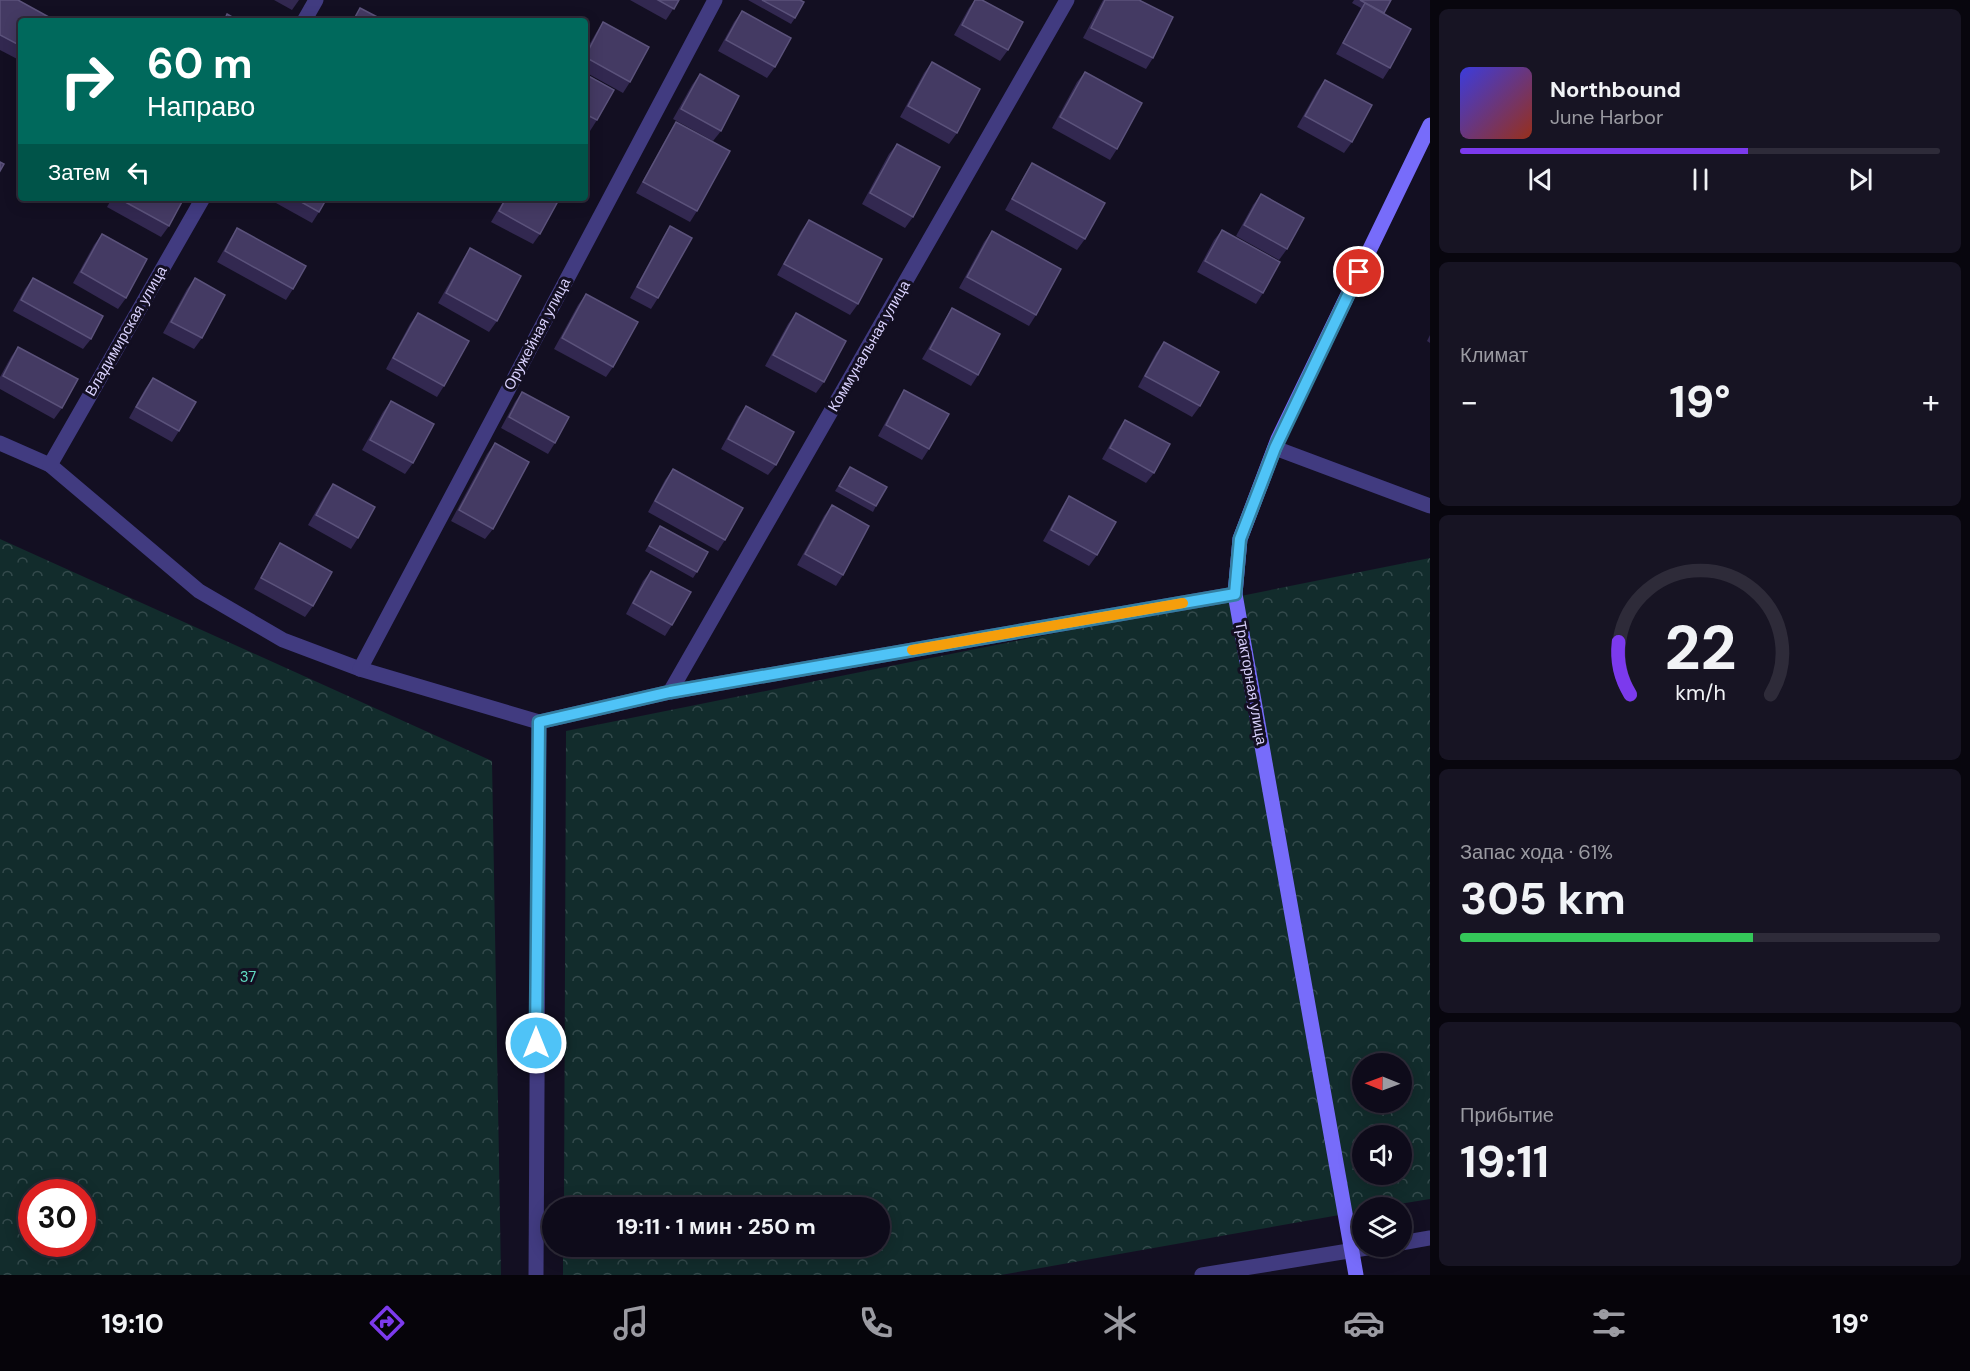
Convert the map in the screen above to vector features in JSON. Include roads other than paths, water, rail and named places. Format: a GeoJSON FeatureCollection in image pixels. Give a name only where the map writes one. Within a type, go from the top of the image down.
{"type":"FeatureCollection","features":[{"type":"Feature","properties":{"kind":"street"},"geometry":{"type":"LineString","coordinates":[[306,18],[316,0]]}},
{"type":"Feature","properties":{"kind":"street","name":"Оружейная улица"},"geometry":{"type":"LineString","coordinates":[[360,669],[715,0]]}},
{"type":"Feature","properties":{"kind":"street","name":"Коммунальная улица"},"geometry":{"type":"LineString","coordinates":[[670,692],[1067,0]]}},
{"type":"Feature","properties":{"kind":"street","name":"Тракторная улица"},"geometry":{"type":"LineString","coordinates":[[1352,1251],[1235,594],[1240,539],[1275,448],[1430,125]]}},
{"type":"Feature","properties":{"kind":"street","name":"Владимирская улица"},"geometry":{"type":"LineString","coordinates":[[50,465],[201,201]]}},
{"type":"Feature","properties":{"kind":"street"},"geometry":{"type":"LineString","coordinates":[[0,443],[50,465],[199,591],[283,640],[360,669],[539,722],[670,692],[1235,594]]}},
{"type":"Feature","properties":{"kind":"street"},"geometry":{"type":"LineString","coordinates":[[1275,448],[1430,506]]}},
{"type":"Feature","properties":{"kind":"street"},"geometry":{"type":"LineString","coordinates":[[536,1275],[539,722]]}},
{"type":"Feature","properties":{"kind":"street"},"geometry":{"type":"LineString","coordinates":[[1412,1241],[1430,1238]]}},
{"type":"Feature","properties":{"kind":"street"},"geometry":{"type":"LineString","coordinates":[[1202,1275],[1352,1251]]}},
{"type":"Feature","properties":{"kind":"street","name":"Тракторная улица"},"geometry":{"type":"LineString","coordinates":[[1353,1257],[1356,1275]]}},
{"type":"Feature","properties":{"kind":"park label","name":"37"},"geometry":{"type":"Point","coordinates":[248,977]}}]}
